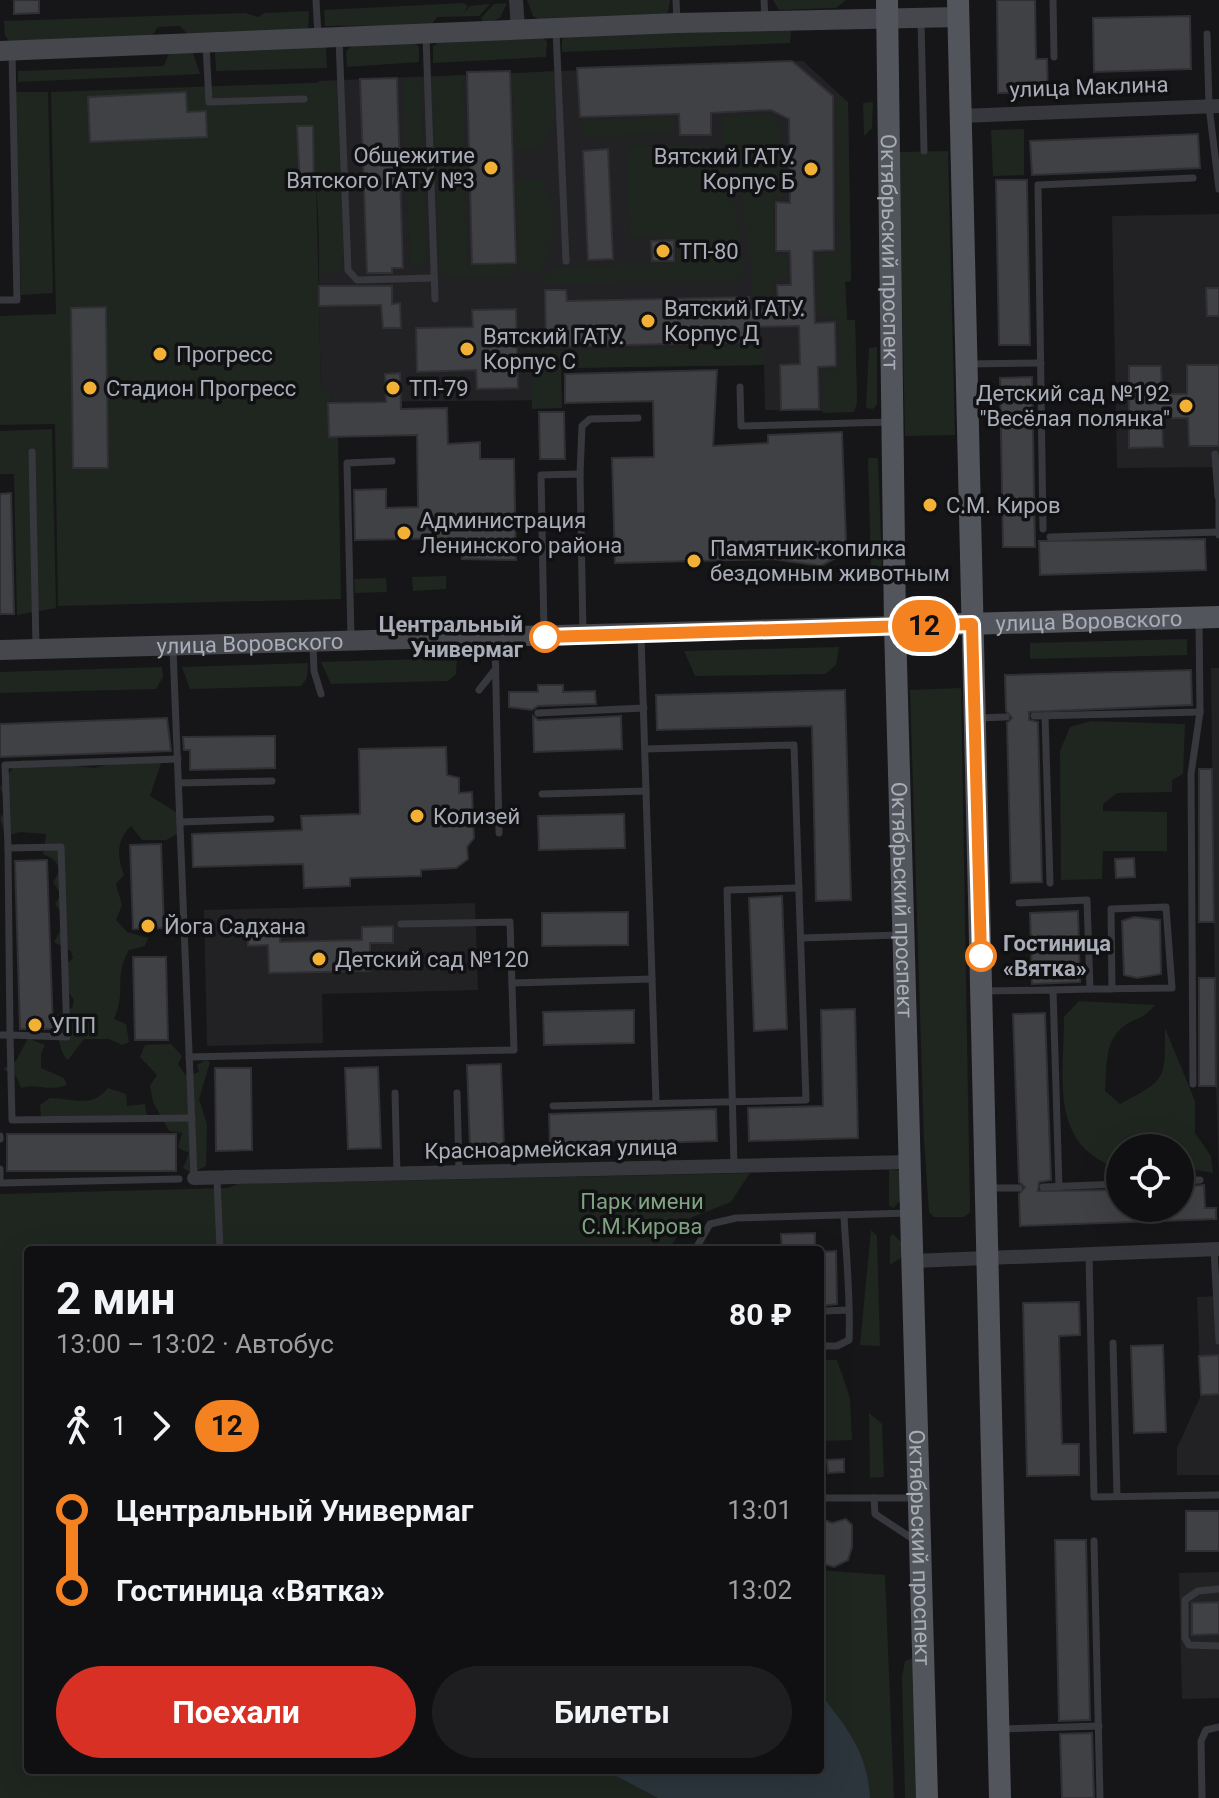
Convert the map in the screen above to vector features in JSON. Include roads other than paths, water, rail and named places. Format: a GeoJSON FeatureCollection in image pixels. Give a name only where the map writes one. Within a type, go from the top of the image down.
{"type":"FeatureCollection","features":[{"type":"Feature","properties":{"kind":"main road"},"geometry":{"type":"LineString","coordinates":[[958,8],[1000,1798]]}},
{"type":"Feature","properties":{"kind":"main road","name":"Октябрьский проспект"},"geometry":{"type":"LineString","coordinates":[[887,9],[895,626],[906,935],[927,1798]]}},
{"type":"Feature","properties":{"kind":"main road","name":"улица Воровского"},"geometry":{"type":"LineString","coordinates":[[895,626],[1209,617]]}},
{"type":"Feature","properties":{"kind":"street"},"geometry":{"type":"LineString","coordinates":[[516,0],[518,29]]}},
{"type":"Feature","properties":{"kind":"street"},"geometry":{"type":"LineString","coordinates":[[6,50],[677,23],[764,10],[887,9],[921,18],[958,8]]}},
{"type":"Feature","properties":{"kind":"street","name":"улица Маклина"},"geometry":{"type":"LineString","coordinates":[[961,116],[1214,106]]}},
{"type":"Feature","properties":{"kind":"street","name":"улица Воровского"},"geometry":{"type":"LineString","coordinates":[[0,650],[351,643],[895,626]]}},
{"type":"Feature","properties":{"kind":"street","name":"Красноармейская улица"},"geometry":{"type":"LineString","coordinates":[[187,1179],[910,1162]]}},
{"type":"Feature","properties":{"kind":"street"},"geometry":{"type":"LineString","coordinates":[[912,1261],[1216,1250]]}},
{"type":"Feature","properties":{"kind":"lane"},"geometry":{"type":"LineString","coordinates":[[316,0],[318,38]]}},
{"type":"Feature","properties":{"kind":"lane"},"geometry":{"type":"LineString","coordinates":[[676,0],[677,23]]}},
{"type":"Feature","properties":{"kind":"lane"},"geometry":{"type":"LineString","coordinates":[[1053,0],[1054,57]]}},
{"type":"Feature","properties":{"kind":"lane","name":"Октябрьский проспект"},"geometry":{"type":"LineString","coordinates":[[921,18],[924,151]]}},
{"type":"Feature","properties":{"kind":"lane"},"geometry":{"type":"LineString","coordinates":[[556,28],[566,261]]}},
{"type":"Feature","properties":{"kind":"lane"},"geometry":{"type":"LineString","coordinates":[[426,34],[435,299]]}},
{"type":"Feature","properties":{"kind":"lane"},"geometry":{"type":"LineString","coordinates":[[1207,34],[1219,189]]}},
{"type":"Feature","properties":{"kind":"lane"},"geometry":{"type":"LineString","coordinates":[[339,37],[348,270],[357,280],[434,278]]}},
{"type":"Feature","properties":{"kind":"lane"},"geometry":{"type":"LineString","coordinates":[[205,43],[209,102],[304,99]]}},
{"type":"Feature","properties":{"kind":"lane"},"geometry":{"type":"LineString","coordinates":[[0,300],[17,300],[6,50]]}},
{"type":"Feature","properties":{"kind":"lane"},"geometry":{"type":"LineString","coordinates":[[1043,529],[1038,185],[1193,178]]}},
{"type":"Feature","properties":{"kind":"lane"},"geometry":{"type":"LineString","coordinates":[[966,364],[1041,363]]}},
{"type":"Feature","properties":{"kind":"lane"},"geometry":{"type":"LineString","coordinates":[[740,387],[741,426],[893,422]]}},
{"type":"Feature","properties":{"kind":"lane"},"geometry":{"type":"LineString","coordinates":[[583,636],[582,426],[590,419],[638,418]]}},
{"type":"Feature","properties":{"kind":"lane"},"geometry":{"type":"LineString","coordinates":[[32,452],[36,650]]}},
{"type":"Feature","properties":{"kind":"lane"},"geometry":{"type":"LineString","coordinates":[[1050,537],[1219,535],[1215,454]]}},
{"type":"Feature","properties":{"kind":"lane"},"geometry":{"type":"LineString","coordinates":[[351,643],[347,463],[392,461]]}},
{"type":"Feature","properties":{"kind":"lane"},"geometry":{"type":"LineString","coordinates":[[544,637],[541,475],[580,474]]}},
{"type":"Feature","properties":{"kind":"lane"},"geometry":{"type":"LineString","coordinates":[[1193,1084],[1191,774],[1209,617]]}},
{"type":"Feature","properties":{"kind":"lane"},"geometry":{"type":"LineString","coordinates":[[641,634],[656,1103]]}},
{"type":"Feature","properties":{"kind":"lane"},"geometry":{"type":"LineString","coordinates":[[495,638],[499,833]]}},
{"type":"Feature","properties":{"kind":"lane"},"geometry":{"type":"LineString","coordinates":[[313,644],[314,671],[321,694]]}},
{"type":"Feature","properties":{"kind":"lane"},"geometry":{"type":"LineString","coordinates":[[0,1169],[0,1183],[187,1179],[192,1118],[173,647]]}},
{"type":"Feature","properties":{"kind":"lane"},"geometry":{"type":"LineString","coordinates":[[479,690],[495,669]]}},
{"type":"Feature","properties":{"kind":"lane"},"geometry":{"type":"LineString","coordinates":[[538,713],[644,708]]}},
{"type":"Feature","properties":{"kind":"lane"},"geometry":{"type":"LineString","coordinates":[[1034,716],[1200,712]]}},
{"type":"Feature","properties":{"kind":"lane"},"geometry":{"type":"LineString","coordinates":[[1045,716],[1050,883]]}},
{"type":"Feature","properties":{"kind":"lane"},"geometry":{"type":"LineString","coordinates":[[974,718],[1006,717]]}},
{"type":"Feature","properties":{"kind":"lane"},"geometry":{"type":"LineString","coordinates":[[553,1106],[806,1100],[794,745],[645,749]]}},
{"type":"Feature","properties":{"kind":"lane"},"geometry":{"type":"LineString","coordinates":[[178,759],[5,765],[12,1120],[192,1118]]}},
{"type":"Feature","properties":{"kind":"lane"},"geometry":{"type":"LineString","coordinates":[[179,783],[272,781]]}},
{"type":"Feature","properties":{"kind":"lane"},"geometry":{"type":"LineString","coordinates":[[542,794],[646,791]]}},
{"type":"Feature","properties":{"kind":"lane"},"geometry":{"type":"LineString","coordinates":[[180,822],[271,819]]}},
{"type":"Feature","properties":{"kind":"lane"},"geometry":{"type":"LineString","coordinates":[[0,1035],[67,1037],[61,847],[8,848]]}},
{"type":"Feature","properties":{"kind":"lane"},"geometry":{"type":"LineString","coordinates":[[734,1166],[727,890],[799,888]]}},
{"type":"Feature","properties":{"kind":"lane"},"geometry":{"type":"LineString","coordinates":[[1019,903],[1087,900],[1090,989]]}},
{"type":"Feature","properties":{"kind":"lane"},"geometry":{"type":"LineString","coordinates":[[982,991],[1090,989],[1112,989],[1172,988],[1166,907],[1111,909],[1112,989]]}},
{"type":"Feature","properties":{"kind":"lane"},"geometry":{"type":"LineString","coordinates":[[189,1057],[514,1050],[510,922],[401,924]]}},
{"type":"Feature","properties":{"kind":"lane"},"geometry":{"type":"LineString","coordinates":[[801,938],[906,935]]}},
{"type":"Feature","properties":{"kind":"lane"},"geometry":{"type":"LineString","coordinates":[[512,983],[652,979]]}},
{"type":"Feature","properties":{"kind":"lane"},"geometry":{"type":"LineString","coordinates":[[1053,990],[1059,1187]]}},
{"type":"Feature","properties":{"kind":"lane"},"geometry":{"type":"LineString","coordinates":[[395,1093],[397,1174]]}},
{"type":"Feature","properties":{"kind":"lane"},"geometry":{"type":"LineString","coordinates":[[457,1093],[459,1173]]}},
{"type":"Feature","properties":{"kind":"lane"},"geometry":{"type":"LineString","coordinates":[[217,1180],[220,1246]]}},
{"type":"Feature","properties":{"kind":"lane"},"geometry":{"type":"LineString","coordinates":[[1194,1180],[1200,1180]]}},
{"type":"Feature","properties":{"kind":"lane"},"geometry":{"type":"LineString","coordinates":[[1043,1187],[1106,1185]]}},
{"type":"Feature","properties":{"kind":"lane"},"geometry":{"type":"LineString","coordinates":[[987,1188],[1019,1188]]}},
{"type":"Feature","properties":{"kind":"lane"},"geometry":{"type":"LineString","coordinates":[[697,1246],[710,1224],[736,1218],[911,1213]]}},
{"type":"Feature","properties":{"kind":"lane"},"geometry":{"type":"LineString","coordinates":[[824,1346],[837,1346],[849,1340],[844,1215]]}},
{"type":"Feature","properties":{"kind":"lane"},"geometry":{"type":"LineString","coordinates":[[1216,1250],[1219,1341]]}},
{"type":"Feature","properties":{"kind":"lane"},"geometry":{"type":"LineString","coordinates":[[1089,1254],[1094,1497],[1219,1495]]}},
{"type":"Feature","properties":{"kind":"lane"},"geometry":{"type":"LineString","coordinates":[[824,1311],[849,1310]]}},
{"type":"Feature","properties":{"kind":"lane"},"geometry":{"type":"LineString","coordinates":[[1113,1343],[1117,1496]]}},
{"type":"Feature","properties":{"kind":"lane"},"geometry":{"type":"LineString","coordinates":[[824,1498],[919,1498]]}},
{"type":"Feature","properties":{"kind":"lane"},"geometry":{"type":"LineString","coordinates":[[874,1498],[875,1514],[920,1544]]}},
{"type":"Feature","properties":{"kind":"lane"},"geometry":{"type":"LineString","coordinates":[[1094,1541],[1100,1798]]}},
{"type":"Feature","properties":{"kind":"lane"},"geometry":{"type":"LineString","coordinates":[[1219,1589],[1198,1591],[1185,1600],[1185,1638],[1189,1645],[1219,1646]]}},
{"type":"Feature","properties":{"kind":"lane"},"geometry":{"type":"LineString","coordinates":[[998,1729],[1099,1726]]}},
{"type":"Feature","properties":{"kind":"lane"},"geometry":{"type":"LineString","coordinates":[[1202,1798],[1201,1741],[1206,1730],[1219,1727]]}},
{"type":"Feature","properties":{"kind":"place","name":"Общежитие Вятского ГАТУ №3"},"geometry":{"type":"Point","coordinates":[491,168]}},
{"type":"Feature","properties":{"kind":"place","name":"Вятский ГАТУ. Корпус Б"},"geometry":{"type":"Point","coordinates":[811,169]}},
{"type":"Feature","properties":{"kind":"place","name":"ТП-80"},"geometry":{"type":"Point","coordinates":[663,251]}},
{"type":"Feature","properties":{"kind":"place","name":"Вятский ГАТУ. Корпус Д"},"geometry":{"type":"Point","coordinates":[648,321]}},
{"type":"Feature","properties":{"kind":"place","name":"Вятский ГАТУ. Корпус С"},"geometry":{"type":"Point","coordinates":[467,349]}},
{"type":"Feature","properties":{"kind":"place","name":"Прогресс"},"geometry":{"type":"Point","coordinates":[160,354]}},
{"type":"Feature","properties":{"kind":"place","name":"Стадион Прогресс"},"geometry":{"type":"Point","coordinates":[90,388]}},
{"type":"Feature","properties":{"kind":"place","name":"ТП-79"},"geometry":{"type":"Point","coordinates":[393,388]}},
{"type":"Feature","properties":{"kind":"place","name":"Детский сад №192 \"Весёлая полянка\""},"geometry":{"type":"Point","coordinates":[1186,406]}},
{"type":"Feature","properties":{"kind":"place","name":"С.М. Киров"},"geometry":{"type":"Point","coordinates":[930,505]}},
{"type":"Feature","properties":{"kind":"place","name":"Администрация Ленинского района"},"geometry":{"type":"Point","coordinates":[404,533]}},
{"type":"Feature","properties":{"kind":"place","name":"Памятник-копилка бездомным животным"},"geometry":{"type":"Point","coordinates":[694,561]}},
{"type":"Feature","properties":{"kind":"place","name":"Центральный Универмаг"},"geometry":{"type":"Point","coordinates":[545,637]}},
{"type":"Feature","properties":{"kind":"place","name":"Колизей"},"geometry":{"type":"Point","coordinates":[417,816]}},
{"type":"Feature","properties":{"kind":"place","name":"Йога Садхана"},"geometry":{"type":"Point","coordinates":[148,926]}},
{"type":"Feature","properties":{"kind":"place","name":"Гостиница «Вятка»"},"geometry":{"type":"Point","coordinates":[981,956]}},
{"type":"Feature","properties":{"kind":"place","name":"Детский сад №120"},"geometry":{"type":"Point","coordinates":[319,959]}},
{"type":"Feature","properties":{"kind":"place","name":"УПП"},"geometry":{"type":"Point","coordinates":[35,1025]}},
{"type":"Feature","properties":{"kind":"park label","name":"Парк имени С.М.Кирова"},"geometry":{"type":"Point","coordinates":[642,1214]}}]}
